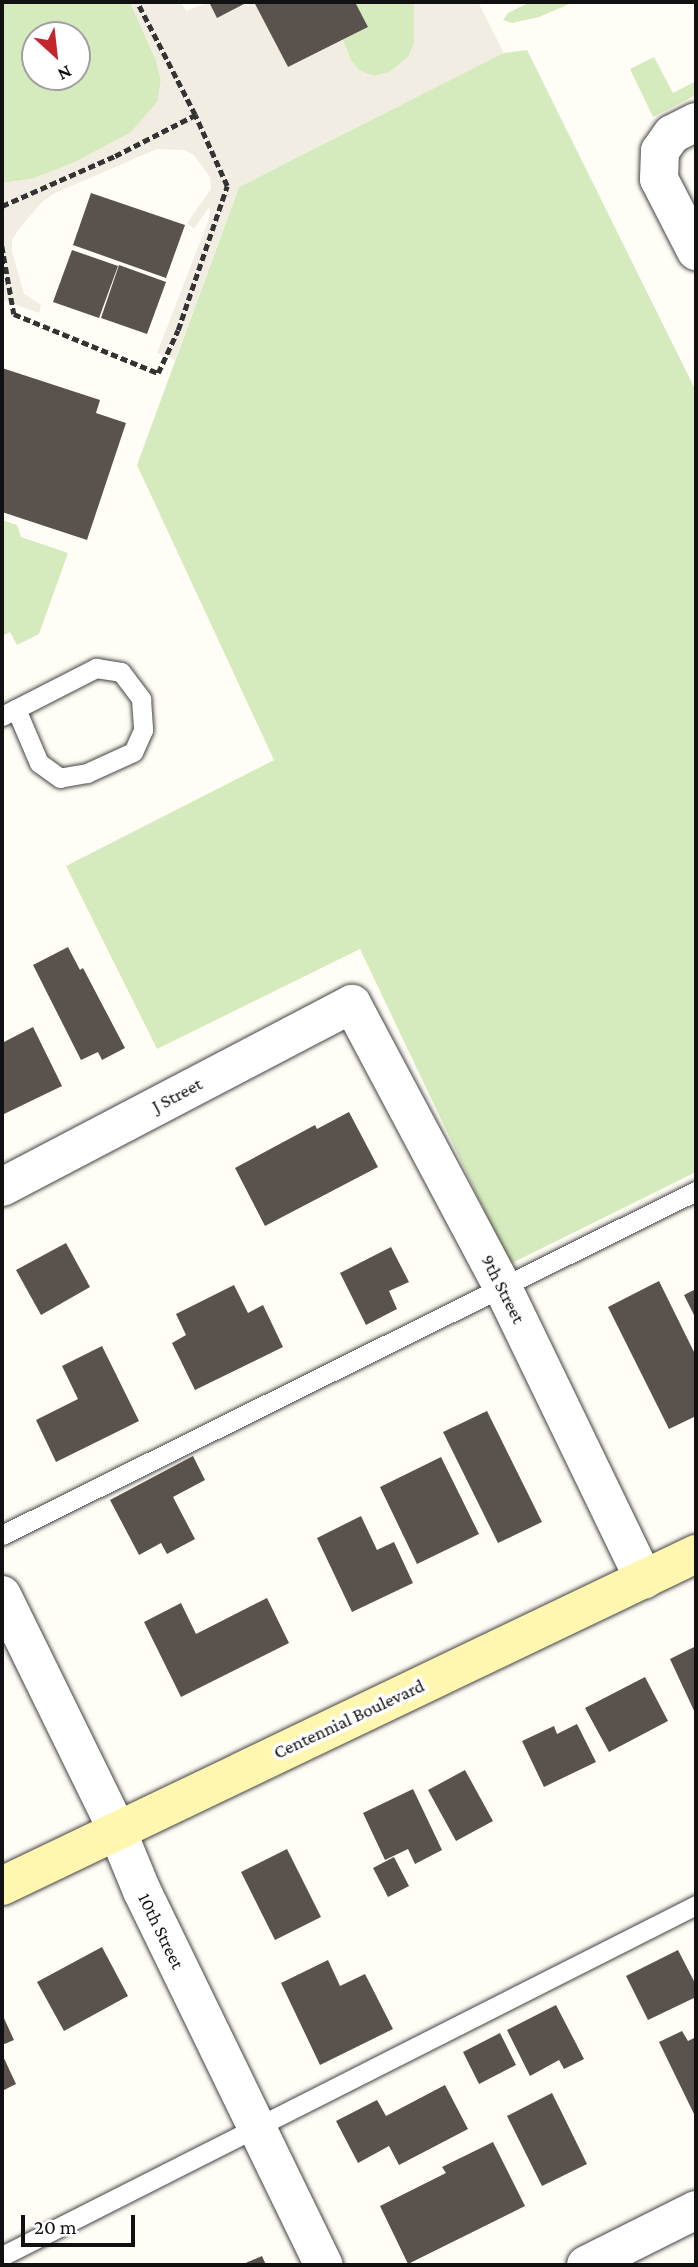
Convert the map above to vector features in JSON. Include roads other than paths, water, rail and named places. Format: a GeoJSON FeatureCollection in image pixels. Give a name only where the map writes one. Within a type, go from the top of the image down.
{"type":"FeatureCollection","features":[{"type":"Feature","properties":{"kind":"main road","name":"Centennial Boulevard"},"geometry":{"type":"LineString","coordinates":[[2,1886],[116,1828],[696,1554]]}},
{"type":"Feature","properties":{"kind":"street"},"geometry":{"type":"LineString","coordinates":[[696,122],[671,134],[660,151],[659,179],[696,251]]}},
{"type":"Feature","properties":{"kind":"street","name":"J Street"},"geometry":{"type":"LineString","coordinates":[[2,1186],[352,1004]]}},
{"type":"Feature","properties":{"kind":"street","name":"9th Street"},"geometry":{"type":"LineString","coordinates":[[352,1004],[503,1288],[644,1580]]}},
{"type":"Feature","properties":{"kind":"street","name":"10th Street"},"geometry":{"type":"LineString","coordinates":[[2,1595],[324,2265]]}},
{"type":"Feature","properties":{"kind":"street"},"geometry":{"type":"LineString","coordinates":[[586,2265],[696,2210]]}},
{"type":"Feature","properties":{"kind":"lane"},"geometry":{"type":"LineString","coordinates":[[96,668],[121,672],[141,699],[143,730],[133,752],[87,773],[60,778],[39,762],[9,713],[96,668]]}},
{"type":"Feature","properties":{"kind":"lane"},"geometry":{"type":"LineString","coordinates":[[2,1535],[696,1191]]}},
{"type":"Feature","properties":{"kind":"lane"},"geometry":{"type":"LineString","coordinates":[[2,2256],[696,1905]]}}]}
